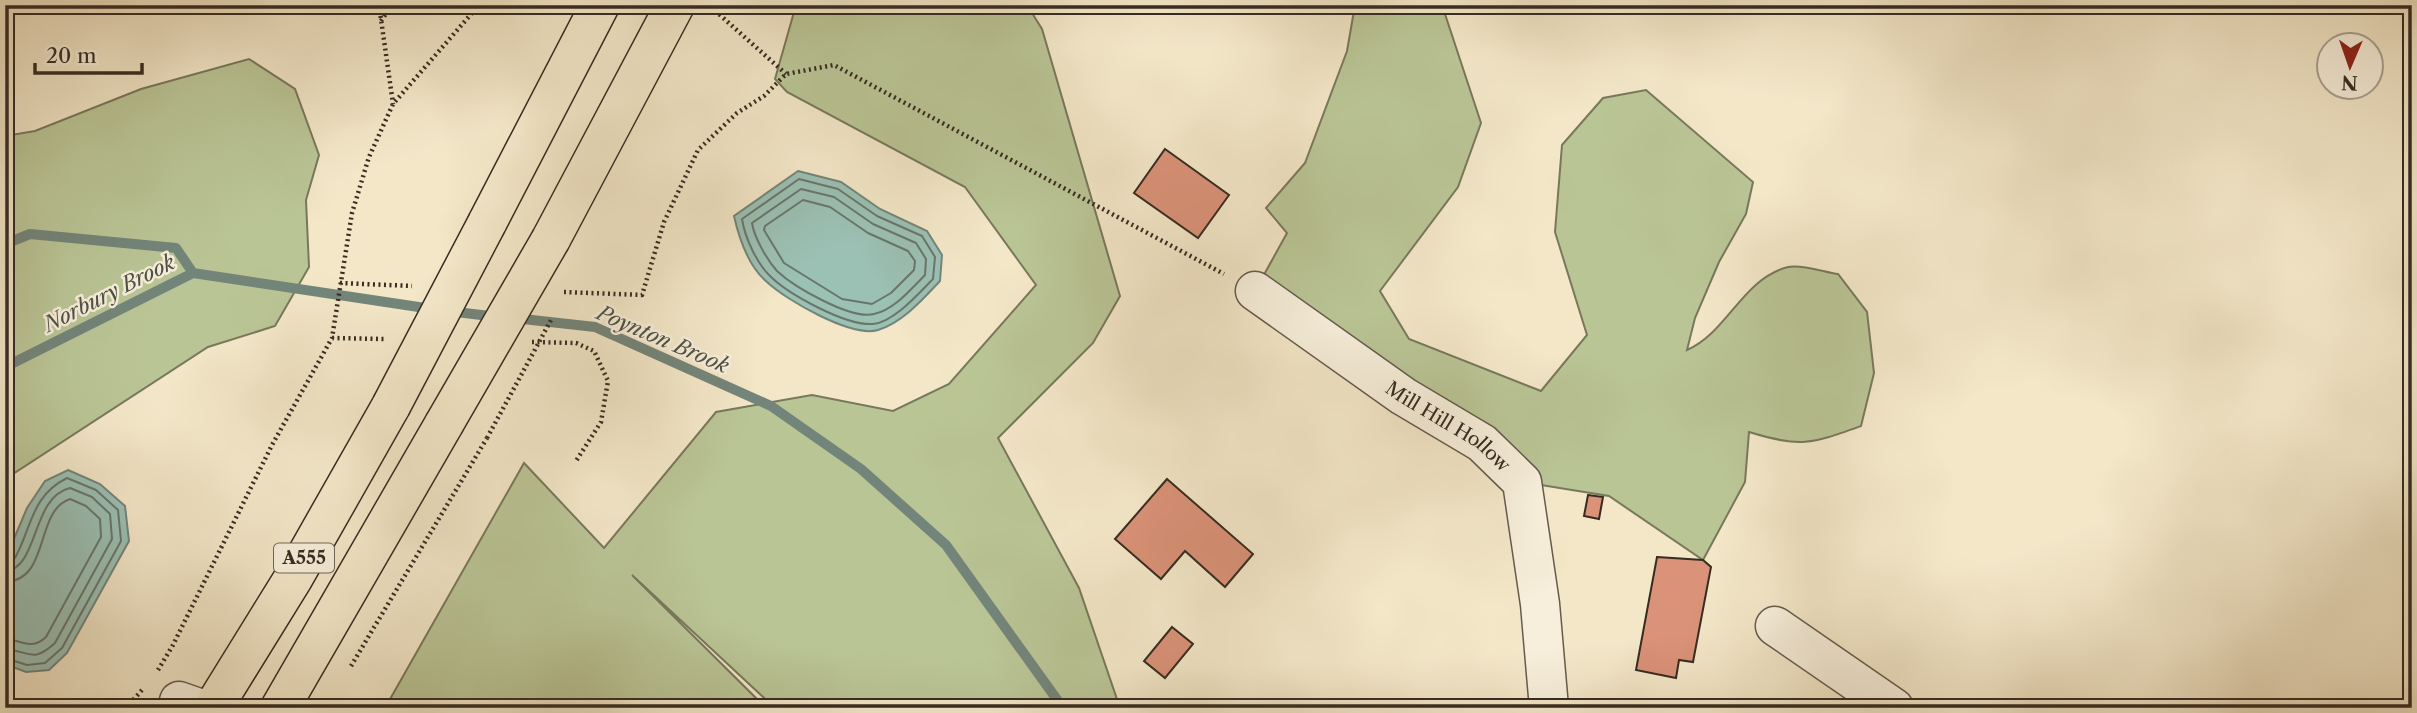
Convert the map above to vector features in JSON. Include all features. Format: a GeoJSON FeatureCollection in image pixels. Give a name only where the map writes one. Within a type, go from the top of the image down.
{"type":"FeatureCollection","features":[{"type":"Feature","properties":{"kind":"highway","name":"A555"},"geometry":{"type":"LineString","coordinates":[[179,694],[294,577],[391,406],[600,5]]}},
{"type":"Feature","properties":{"kind":"highway","name":"A555"},"geometry":{"type":"LineString","coordinates":[[279,708],[551,239],[675,5]]}},
{"type":"Feature","properties":{"kind":"street","name":"Mill Hill Hollow"},"geometry":{"type":"LineString","coordinates":[[1255,291],[1403,396],[1482,443],[1522,482],[1540,604],[1549,708]]}},
{"type":"Feature","properties":{"kind":"street"},"geometry":{"type":"LineString","coordinates":[[1775,626],[1895,708]]}},
{"type":"Feature","properties":{"kind":"path"},"geometry":{"type":"LineString","coordinates":[[379,5],[393,104]]}},
{"type":"Feature","properties":{"kind":"path"},"geometry":{"type":"LineString","coordinates":[[380,22],[392,5]]}},
{"type":"Feature","properties":{"kind":"path"},"geometry":{"type":"LineString","coordinates":[[126,708],[179,694],[173,646],[272,445],[332,338],[352,213],[369,158],[393,104],[478,5]]}},
{"type":"Feature","properties":{"kind":"path"},"geometry":{"type":"LineString","coordinates":[[710,6],[786,74],[834,65],[1255,291]]}},
{"type":"Feature","properties":{"kind":"path"},"geometry":{"type":"LineString","coordinates":[[563,298],[569,286]]}},
{"type":"Feature","properties":{"kind":"path"},"geometry":{"type":"LineString","coordinates":[[347,673],[487,438],[557,310]]}},
{"type":"Feature","properties":{"kind":"green space"},"geometry":{"type":"Polygon","coordinates":[[[796,5],[1027,5],[1042,29],[1120,296],[1093,343],[998,438],[1079,588],[1120,708],[775,708],[632,575],[766,708],[385,708],[524,463],[604,548],[716,412],[812,395],[893,411],[949,384],[1036,285],[965,187],[787,92],[775,79],[796,5]]]}},
{"type":"Feature","properties":{"kind":"green space"},"geometry":{"type":"Polygon","coordinates":[[[1355,5],[1442,5],[1481,123],[1458,187],[1380,291],[1409,339],[1541,391],[1587,335],[1555,232],[1562,145],[1603,98],[1646,90],[1753,182],[1746,214],[1719,262],[1695,318],[1687,350],[1714,331],[1759,282],[1772,273],[1793,266],[1838,274],[1867,312],[1874,373],[1861,426],[1806,442],[1781,440],[1749,432],[1745,482],[1703,560],[1609,496],[1522,482],[1255,291],[1287,233],[1266,208],[1305,163],[1347,51],[1355,5]]]}},
{"type":"Feature","properties":{"kind":"green space"},"geometry":{"type":"Polygon","coordinates":[[[249,59],[295,89],[319,155],[306,200],[309,267],[275,326],[208,347],[10,476],[5,484],[5,136],[35,131],[141,89],[249,59]]]}},
{"type":"Feature","properties":{"kind":"water"},"geometry":{"type":"Polygon","coordinates":[[[798,171],[841,182],[880,209],[927,231],[942,255],[940,281],[912,310],[896,322],[878,330],[867,331],[836,323],[776,290],[761,276],[750,260],[734,216],[798,171]]]}},
{"type":"Feature","properties":{"kind":"water"},"geometry":{"type":"Polygon","coordinates":[[[68,470],[100,484],[125,506],[129,541],[67,653],[49,670],[26,672],[5,664],[5,560],[27,508],[45,481],[68,470]]]}},
{"type":"Feature","properties":{"kind":"building"},"geometry":{"type":"Polygon","coordinates":[[[1165,149],[1229,195],[1198,238],[1134,193],[1165,149]]]}},
{"type":"Feature","properties":{"kind":"building"},"geometry":{"type":"Polygon","coordinates":[[[1167,479],[1253,554],[1225,587],[1185,551],[1161,579],[1115,539],[1167,479]]]}},
{"type":"Feature","properties":{"kind":"building"},"geometry":{"type":"Polygon","coordinates":[[[1588,495],[1603,497],[1599,519],[1584,516],[1588,495]]]}},
{"type":"Feature","properties":{"kind":"building"},"geometry":{"type":"Polygon","coordinates":[[[1657,557],[1703,560],[1711,567],[1693,662],[1679,660],[1676,678],[1636,670],[1657,557]]]}},
{"type":"Feature","properties":{"kind":"building"},"geometry":{"type":"Polygon","coordinates":[[[1172,627],[1193,644],[1165,678],[1144,661],[1172,627]]]}},
{"type":"Feature","properties":{"kind":"waterway","name":"Poynton Brook"},"geometry":{"type":"LineString","coordinates":[[5,244],[30,234],[176,248],[193,273],[432,309]]}},
{"type":"Feature","properties":{"kind":"waterway","name":"Norbury Brook"},"geometry":{"type":"LineString","coordinates":[[5,367],[193,273]]}},
{"type":"Feature","properties":{"kind":"waterway","name":"Poynton Brook"},"geometry":{"type":"LineString","coordinates":[[448,311],[498,317]]}},
{"type":"Feature","properties":{"kind":"waterway","name":"Poynton Brook"},"geometry":{"type":"LineString","coordinates":[[514,318],[595,327],[771,406],[861,469],[946,545],[1063,708]]}}]}
